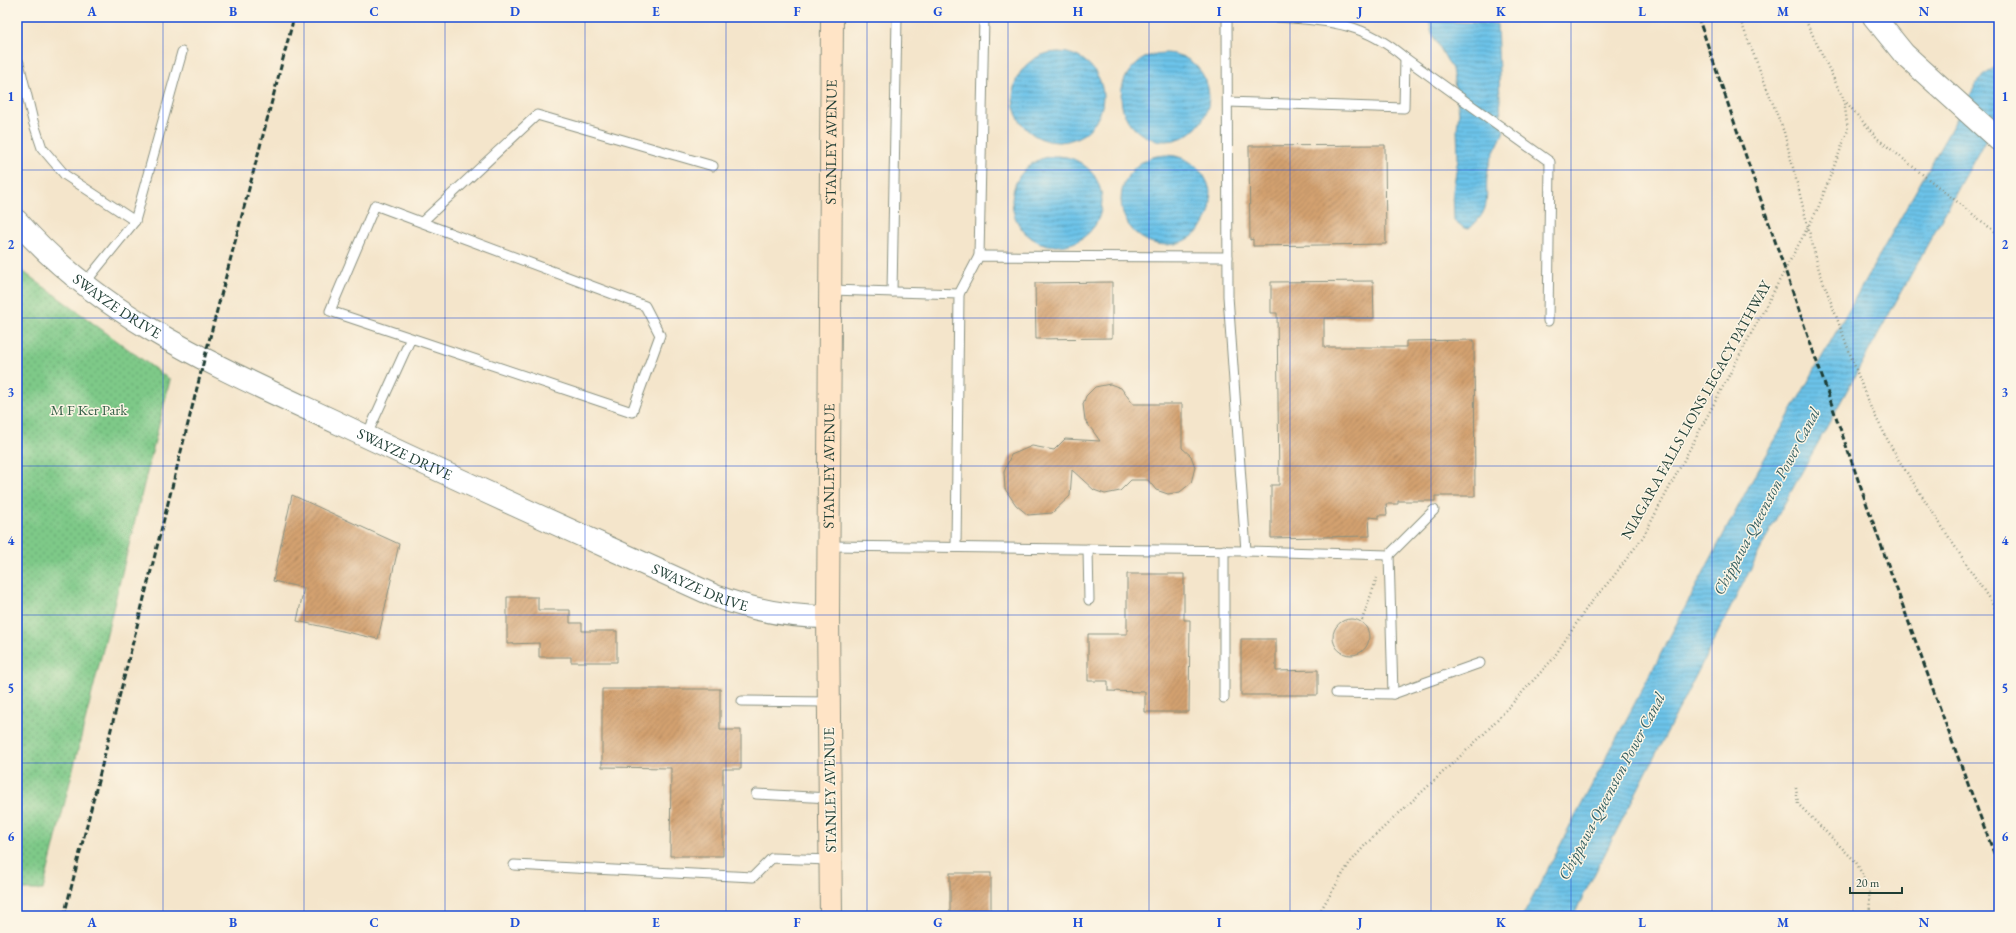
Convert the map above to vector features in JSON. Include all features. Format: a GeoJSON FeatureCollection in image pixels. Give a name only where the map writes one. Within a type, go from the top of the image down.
{"type":"FeatureCollection","features":[{"type":"Feature","properties":{"kind":"main road","name":"STANLEY AVENUE"},"geometry":{"type":"LineString","coordinates":[[831,916],[828,617],[832,17]]}},
{"type":"Feature","properties":{"kind":"street"},"geometry":{"type":"LineString","coordinates":[[1874,17],[1904,54],[1999,140]]}},
{"type":"Feature","properties":{"kind":"street","name":"SWAYZE DRIVE"},"geometry":{"type":"LineString","coordinates":[[17,221],[52,257],[100,297],[142,325],[204,360],[366,437],[715,596],[746,608],[803,617],[828,617]]}},
{"type":"Feature","properties":{"kind":"lane"},"geometry":{"type":"LineString","coordinates":[[892,292],[897,17]]}},
{"type":"Feature","properties":{"kind":"lane"},"geometry":{"type":"LineString","coordinates":[[956,547],[959,294],[979,256],[984,17]]}},
{"type":"Feature","properties":{"kind":"lane"},"geometry":{"type":"LineString","coordinates":[[1227,17],[1228,296],[1246,551]]}},
{"type":"Feature","properties":{"kind":"lane"},"geometry":{"type":"LineString","coordinates":[[1277,17],[1326,20],[1363,30],[1389,44],[1405,58],[1550,162],[1548,321]]}},
{"type":"Feature","properties":{"kind":"lane"},"geometry":{"type":"LineString","coordinates":[[84,284],[135,221],[182,52]]}},
{"type":"Feature","properties":{"kind":"lane"},"geometry":{"type":"LineString","coordinates":[[1228,102],[1404,108],[1405,58]]}},
{"type":"Feature","properties":{"kind":"lane"},"geometry":{"type":"LineString","coordinates":[[17,63],[19,63],[33,120],[42,148],[66,175],[135,221]]}},
{"type":"Feature","properties":{"kind":"lane"},"geometry":{"type":"LineString","coordinates":[[422,222],[537,115],[713,166]]}},
{"type":"Feature","properties":{"kind":"lane"},"geometry":{"type":"LineString","coordinates":[[375,205],[645,306],[660,335],[632,412],[411,338],[330,311],[375,205]]}},
{"type":"Feature","properties":{"kind":"lane"},"geometry":{"type":"LineString","coordinates":[[979,256],[1228,256]]}},
{"type":"Feature","properties":{"kind":"lane"},"geometry":{"type":"LineString","coordinates":[[829,290],[959,294]]}},
{"type":"Feature","properties":{"kind":"lane"},"geometry":{"type":"LineString","coordinates":[[366,437],[411,338]]}},
{"type":"Feature","properties":{"kind":"lane"},"geometry":{"type":"LineString","coordinates":[[829,546],[1224,550],[1388,555],[1434,510]]}},
{"type":"Feature","properties":{"kind":"lane"},"geometry":{"type":"LineString","coordinates":[[1088,549],[1089,600]]}},
{"type":"Feature","properties":{"kind":"lane"},"geometry":{"type":"LineString","coordinates":[[1224,550],[1224,698]]}},
{"type":"Feature","properties":{"kind":"lane"},"geometry":{"type":"LineString","coordinates":[[1388,555],[1393,694]]}},
{"type":"Feature","properties":{"kind":"lane"},"geometry":{"type":"LineString","coordinates":[[1336,693],[1393,694],[1480,663]]}},
{"type":"Feature","properties":{"kind":"lane"},"geometry":{"type":"LineString","coordinates":[[742,701],[829,702]]}},
{"type":"Feature","properties":{"kind":"lane"},"geometry":{"type":"LineString","coordinates":[[756,794],[829,798]]}},
{"type":"Feature","properties":{"kind":"lane"},"geometry":{"type":"LineString","coordinates":[[514,865],[753,877],[772,858],[830,860]]}},
{"type":"Feature","properties":{"kind":"path"},"geometry":{"type":"LineString","coordinates":[[1739,17],[1784,132],[1819,270],[1868,402],[1896,456],[1999,614]]}},
{"type":"Feature","properties":{"kind":"path","name":"NIAGARA FALLS LIONS LEGACY PATHWAY"},"geometry":{"type":"LineString","coordinates":[[1804,17],[1844,100],[1878,139],[1999,235]]}},
{"type":"Feature","properties":{"kind":"path","name":"NIAGARA FALLS LIONS LEGACY PATHWAY"},"geometry":{"type":"LineString","coordinates":[[1317,916],[1349,864],[1366,844],[1483,735],[1552,660],[1588,606],[1613,578],[1643,536],[1818,208],[1848,130],[1844,100]]}},
{"type":"Feature","properties":{"kind":"path"},"geometry":{"type":"LineString","coordinates":[[1362,620],[1375,578],[1389,572]]}},
{"type":"Feature","properties":{"kind":"path"},"geometry":{"type":"LineString","coordinates":[[1796,787],[1798,804],[1856,862],[1869,888],[1870,916]]}},
{"type":"Feature","properties":{"kind":"green space","name":"M F Ker Park"},"geometry":{"type":"Polygon","coordinates":[[[17,267],[170,380],[43,890],[17,890],[17,267]]]}},
{"type":"Feature","properties":{"kind":"water"},"geometry":{"type":"Polygon","coordinates":[[[1429,21],[1497,24],[1501,123],[1504,131],[1488,169],[1485,208],[1477,221],[1469,229],[1464,228],[1454,220],[1453,191],[1458,158],[1457,129],[1459,112],[1452,69],[1432,34],[1429,21]]]}},
{"type":"Feature","properties":{"kind":"water"},"geometry":{"type":"Polygon","coordinates":[[[1058,52],[1067,53],[1083,60],[1095,72],[1102,88],[1102,106],[1095,122],[1083,134],[1067,141],[1058,142],[1049,141],[1033,134],[1021,122],[1014,106],[1013,97],[1014,88],[1021,72],[1033,60],[1049,53],[1058,52]]]}},
{"type":"Feature","properties":{"kind":"water"},"geometry":{"type":"Polygon","coordinates":[[[1156,53],[1174,53],[1190,60],[1202,72],[1209,88],[1209,106],[1202,122],[1190,134],[1174,141],[1156,141],[1140,134],[1128,122],[1121,106],[1121,88],[1128,72],[1140,60],[1156,53]]]}},
{"type":"Feature","properties":{"kind":"water","name":"Chippawa-Queenston Power Canal"},"geometry":{"type":"Polygon","coordinates":[[[1999,63],[1999,115],[1777,517],[1573,916],[1523,916],[1749,486],[1978,81],[1999,63]]]}},
{"type":"Feature","properties":{"kind":"water"},"geometry":{"type":"Polygon","coordinates":[[[1166,155],[1175,156],[1191,163],[1203,175],[1210,191],[1210,209],[1203,225],[1191,237],[1175,244],[1166,245],[1157,244],[1141,237],[1129,225],[1122,209],[1121,200],[1122,191],[1129,175],[1141,163],[1157,156],[1166,155]]]}},
{"type":"Feature","properties":{"kind":"water"},"geometry":{"type":"Polygon","coordinates":[[[1057,156],[1066,157],[1082,164],[1094,176],[1101,192],[1101,210],[1094,226],[1082,238],[1066,245],[1057,246],[1048,245],[1032,238],[1020,226],[1013,210],[1012,201],[1013,192],[1020,176],[1032,164],[1048,157],[1057,156]]]}},
{"type":"Feature","properties":{"kind":"building"},"geometry":{"type":"Polygon","coordinates":[[[1385,145],[1386,244],[1253,246],[1253,239],[1250,240],[1249,146],[1385,145]]]}},
{"type":"Feature","properties":{"kind":"building"},"geometry":{"type":"Polygon","coordinates":[[[1373,281],[1374,318],[1324,318],[1324,347],[1406,347],[1406,341],[1474,340],[1475,496],[1435,496],[1435,501],[1398,501],[1398,504],[1386,504],[1387,515],[1379,515],[1379,518],[1369,517],[1370,536],[1271,538],[1271,485],[1279,485],[1277,313],[1271,313],[1271,282],[1373,281]]]}},
{"type":"Feature","properties":{"kind":"building"},"geometry":{"type":"Polygon","coordinates":[[[1112,282],[1112,338],[1036,339],[1035,283],[1112,282]]]}},
{"type":"Feature","properties":{"kind":"building"},"geometry":{"type":"Polygon","coordinates":[[[1110,384],[1121,388],[1133,404],[1182,404],[1182,448],[1191,456],[1195,467],[1191,483],[1180,492],[1168,494],[1156,490],[1148,480],[1131,480],[1120,491],[1105,494],[1094,490],[1072,470],[1070,496],[1052,513],[1028,515],[1016,505],[1005,489],[1004,472],[1011,455],[1032,446],[1054,450],[1065,439],[1100,441],[1085,420],[1083,404],[1086,396],[1095,387],[1110,384]]]}},
{"type":"Feature","properties":{"kind":"building"},"geometry":{"type":"Polygon","coordinates":[[[292,495],[399,544],[378,639],[297,621],[304,588],[273,581],[292,495]]]}},
{"type":"Feature","properties":{"kind":"building"},"geometry":{"type":"Polygon","coordinates":[[[1127,574],[1184,574],[1184,620],[1190,620],[1189,712],[1145,712],[1145,692],[1108,691],[1108,681],[1088,681],[1088,634],[1127,634],[1127,574]]]}},
{"type":"Feature","properties":{"kind":"building"},"geometry":{"type":"Polygon","coordinates":[[[507,597],[538,597],[538,610],[570,610],[570,623],[582,623],[582,631],[617,631],[617,662],[571,662],[571,657],[539,657],[539,643],[507,644],[507,597]]]}},
{"type":"Feature","properties":{"kind":"building"},"geometry":{"type":"Polygon","coordinates":[[[1351,619],[1361,622],[1366,627],[1369,637],[1366,647],[1361,652],[1351,655],[1341,652],[1336,647],[1333,637],[1336,627],[1341,622],[1351,619]]]}},
{"type":"Feature","properties":{"kind":"building"},"geometry":{"type":"Polygon","coordinates":[[[1241,639],[1276,639],[1276,671],[1318,670],[1318,695],[1241,695],[1241,639]]]}},
{"type":"Feature","properties":{"kind":"building"},"geometry":{"type":"Polygon","coordinates":[[[602,689],[720,689],[720,730],[741,730],[741,769],[723,769],[723,856],[670,856],[671,768],[602,767],[602,689]]]}},
{"type":"Feature","properties":{"kind":"building"},"geometry":{"type":"Polygon","coordinates":[[[950,873],[991,873],[991,916],[950,916],[950,873]]]}},
{"type":"Feature","properties":{"kind":"railway"},"geometry":{"type":"LineString","coordinates":[[64,916],[204,360],[294,17]]}},
{"type":"Feature","properties":{"kind":"railway"},"geometry":{"type":"LineString","coordinates":[[1698,17],[1808,337],[1883,549],[1959,761],[1999,866]]}}]}
